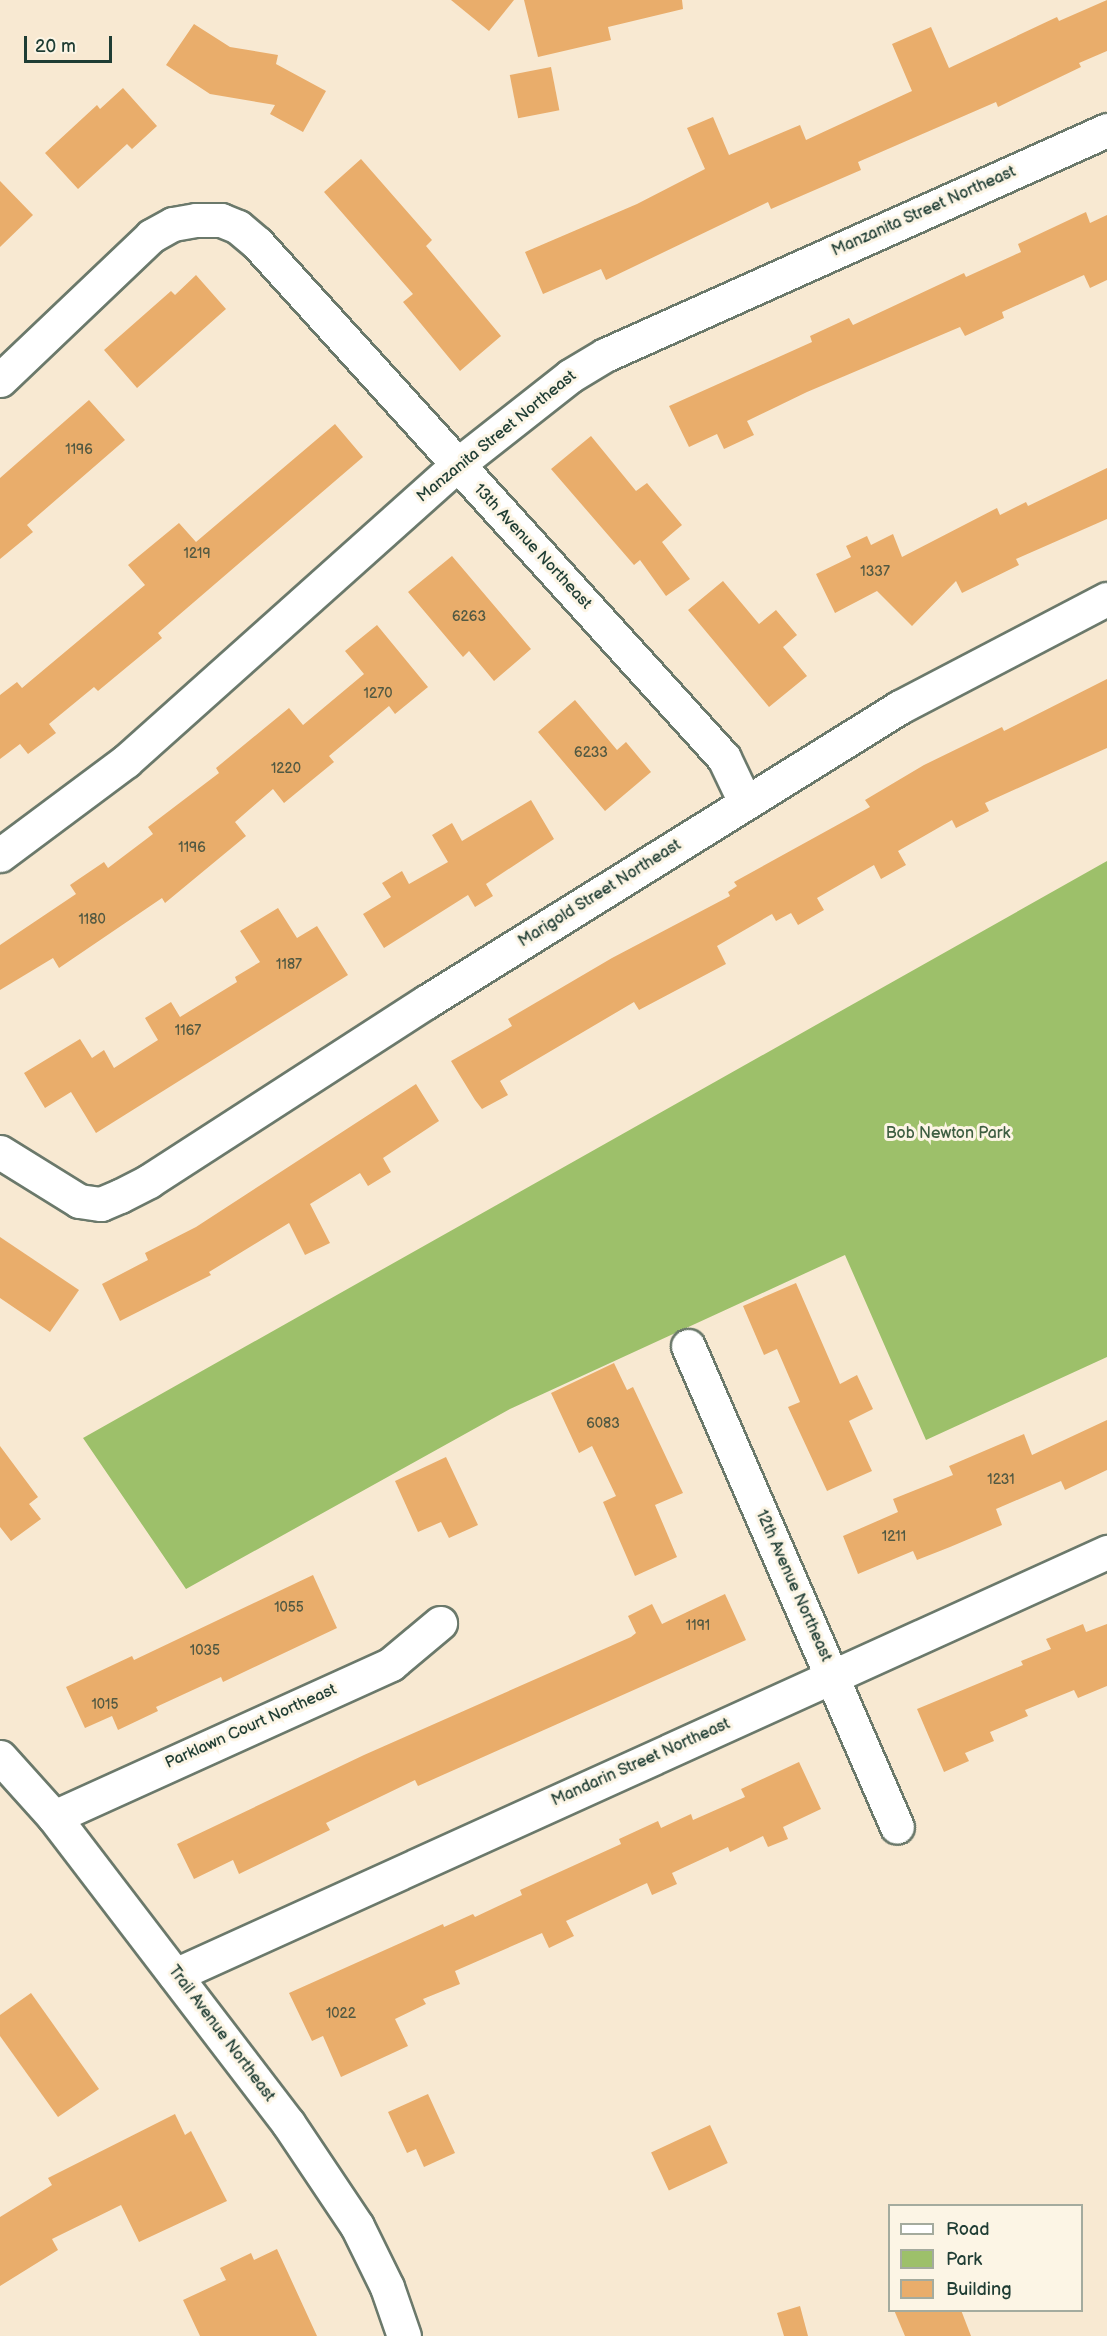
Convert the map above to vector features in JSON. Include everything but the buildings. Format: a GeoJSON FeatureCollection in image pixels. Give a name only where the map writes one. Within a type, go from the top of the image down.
{"type":"FeatureCollection","features":[{"type":"Feature","properties":{"kind":"street","name":"Manzanita Street Northeast"},"geometry":{"type":"LineString","coordinates":[[0,855],[126,761],[457,465],[570,376],[605,355],[1107,130]]}},
{"type":"Feature","properties":{"kind":"street","name":"13th Avenue Northeast"},"geometry":{"type":"LineString","coordinates":[[0,380],[144,242],[173,225],[196,220],[221,220],[257,243],[724,758],[745,802]]}},
{"type":"Feature","properties":{"kind":"street","name":"Marigold Street Northeast"},"geometry":{"type":"LineString","coordinates":[[0,1152],[61,1193],[79,1201],[101,1204],[149,1181],[745,802],[900,707],[1107,599]]}},
{"type":"Feature","properties":{"kind":"street","name":"12th Avenue Northeast"},"geometry":{"type":"LineString","coordinates":[[688,1346],[897,1827]]}},
{"type":"Feature","properties":{"kind":"street","name":"Mandarin Street Northeast"},"geometry":{"type":"LineString","coordinates":[[175,1975],[1107,1552]]}},
{"type":"Feature","properties":{"kind":"street","name":"Parklawn Court Northeast"},"geometry":{"type":"LineString","coordinates":[[54,1817],[391,1664],[440,1623]]}},
{"type":"Feature","properties":{"kind":"street","name":"Trail Avenue Northeast"},"geometry":{"type":"LineString","coordinates":[[0,1756],[54,1817],[288,2123],[340,2199],[376,2264],[404,2336]]}},
{"type":"Feature","properties":{"kind":"green space","name":"Bob Newton Park"},"geometry":{"type":"Polygon","coordinates":[[[1107,861],[1107,1357],[926,1440],[845,1255],[510,1409],[186,1589],[83,1438],[1107,861]]]}}]}
